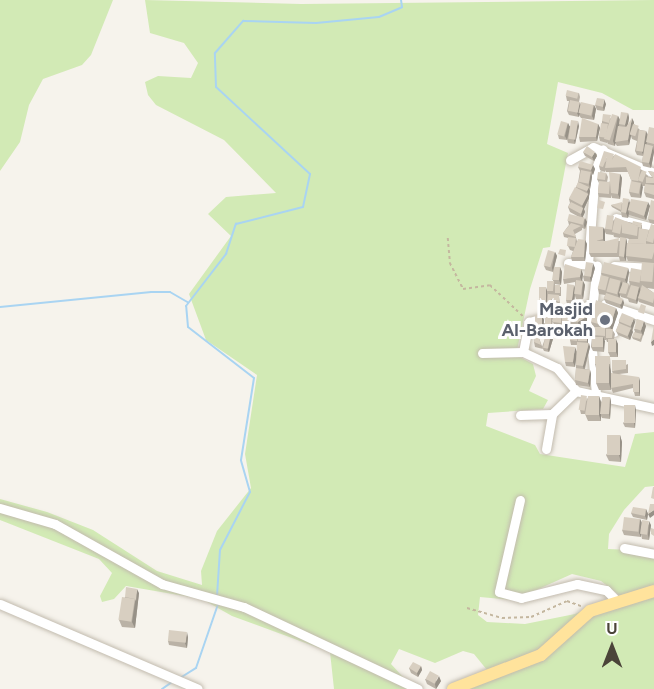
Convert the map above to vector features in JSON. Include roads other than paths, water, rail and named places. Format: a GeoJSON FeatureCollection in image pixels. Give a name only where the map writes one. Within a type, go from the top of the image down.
{"type":"FeatureCollection","features":[{"type":"Feature","properties":{"kind":"main road"},"geometry":{"type":"LineString","coordinates":[[453,689],[541,655],[590,611],[654,591]]}},
{"type":"Feature","properties":{"kind":"street"},"geometry":{"type":"LineString","coordinates":[[570,160],[587,148],[603,149],[654,173]]}},
{"type":"Feature","properties":{"kind":"street"},"geometry":{"type":"LineString","coordinates":[[596,394],[592,302],[593,180],[603,149]]}},
{"type":"Feature","properties":{"kind":"street"},"geometry":{"type":"LineString","coordinates":[[616,218],[654,228]]}},
{"type":"Feature","properties":{"kind":"street"},"geometry":{"type":"LineString","coordinates":[[568,263],[654,268]]}},
{"type":"Feature","properties":{"kind":"street"},"geometry":{"type":"LineString","coordinates":[[523,352],[529,322],[592,302],[654,320]]}},
{"type":"Feature","properties":{"kind":"street"},"geometry":{"type":"LineString","coordinates":[[614,332],[622,310]]}},
{"type":"Feature","properties":{"kind":"street"},"geometry":{"type":"LineString","coordinates":[[482,353],[523,352],[557,368],[576,391],[654,408]]}},
{"type":"Feature","properties":{"kind":"street"},"geometry":{"type":"LineString","coordinates":[[546,449],[552,414],[576,391]]}},
{"type":"Feature","properties":{"kind":"street"},"geometry":{"type":"LineString","coordinates":[[520,415],[552,414]]}},
{"type":"Feature","properties":{"kind":"street"},"geometry":{"type":"LineString","coordinates":[[520,500],[499,592],[521,598],[577,584],[606,590],[617,601]]}},
{"type":"Feature","properties":{"kind":"street"},"geometry":{"type":"LineString","coordinates":[[0,508],[55,524],[162,584],[227,604],[418,689]]}},
{"type":"Feature","properties":{"kind":"street"},"geometry":{"type":"LineString","coordinates":[[624,548],[654,554]]}},
{"type":"Feature","properties":{"kind":"street"},"geometry":{"type":"LineString","coordinates":[[0,604],[196,688]]}},
{"type":"Feature","properties":{"kind":"waterway"},"geometry":{"type":"LineString","coordinates":[[217,596],[220,550],[250,492],[241,460],[254,378],[188,327],[186,306],[226,254],[236,224],[303,207],[310,174],[216,87],[215,53],[243,21],[316,23],[379,17],[402,7],[401,0]]}},
{"type":"Feature","properties":{"kind":"waterway"},"geometry":{"type":"LineString","coordinates":[[0,307],[151,292],[170,292],[187,302]]}},
{"type":"Feature","properties":{"kind":"waterway"},"geometry":{"type":"LineString","coordinates":[[180,678],[196,668],[218,604]]}},
{"type":"Feature","properties":{"kind":"waterway"},"geometry":{"type":"LineString","coordinates":[[162,689],[172,682]]}},
{"type":"Feature","properties":{"kind":"place","name":"Masjid Al-Barokah"},"geometry":{"type":"Point","coordinates":[605,320]}}]}
